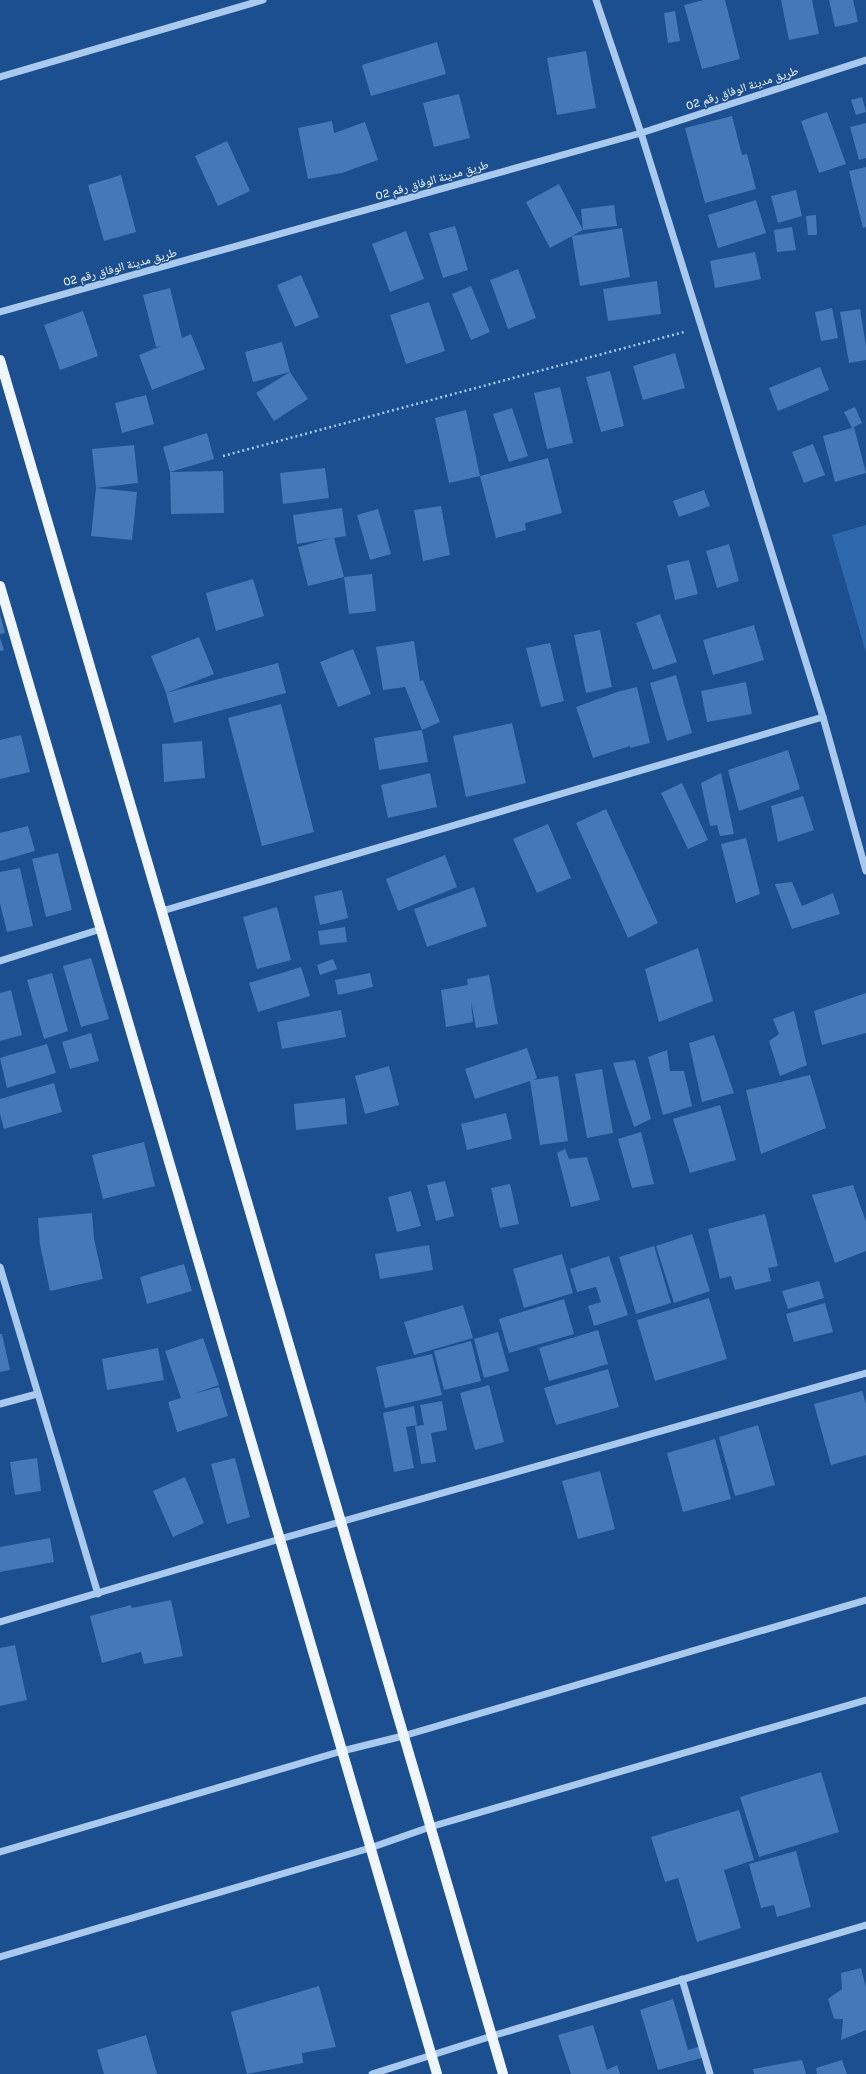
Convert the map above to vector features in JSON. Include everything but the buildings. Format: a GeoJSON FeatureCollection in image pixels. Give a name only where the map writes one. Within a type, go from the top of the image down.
{"type":"FeatureCollection","features":[{"type":"Feature","properties":{"kind":"main road"},"geometry":{"type":"LineString","coordinates":[[0,360],[503,2074]]}},
{"type":"Feature","properties":{"kind":"main road"},"geometry":{"type":"LineString","coordinates":[[0,586],[437,2074]]}},
{"type":"Feature","properties":{"kind":"street"},"geometry":{"type":"LineString","coordinates":[[0,77],[262,0]]}},
{"type":"Feature","properties":{"kind":"street"},"geometry":{"type":"LineString","coordinates":[[596,0],[641,133],[823,717],[866,871]]}},
{"type":"Feature","properties":{"kind":"street","name":"طريق مدينة الوفاق رقم 02"},"geometry":{"type":"LineString","coordinates":[[0,312],[641,133],[866,60]]}},
{"type":"Feature","properties":{"kind":"street"},"geometry":{"type":"LineString","coordinates":[[162,911],[823,717]]}},
{"type":"Feature","properties":{"kind":"street"},"geometry":{"type":"LineString","coordinates":[[0,961],[101,929]]}},
{"type":"Feature","properties":{"kind":"street"},"geometry":{"type":"LineString","coordinates":[[0,1267],[36,1394],[98,1594]]}},
{"type":"Feature","properties":{"kind":"street"},"geometry":{"type":"LineString","coordinates":[[0,1622],[280,1539],[866,1373]]}},
{"type":"Feature","properties":{"kind":"street"},"geometry":{"type":"LineString","coordinates":[[0,1404],[36,1394]]}},
{"type":"Feature","properties":{"kind":"street"},"geometry":{"type":"LineString","coordinates":[[0,1852],[342,1751],[403,1736],[866,1600]]}},
{"type":"Feature","properties":{"kind":"street"},"geometry":{"type":"LineString","coordinates":[[0,1957],[370,1848],[430,1827],[866,1700]]}},
{"type":"Feature","properties":{"kind":"street"},"geometry":{"type":"LineString","coordinates":[[372,2074],[492,2036],[866,1925]]}},
{"type":"Feature","properties":{"kind":"street"},"geometry":{"type":"LineString","coordinates":[[682,1979],[710,2074]]}},
{"type":"Feature","properties":{"kind":"path"},"geometry":{"type":"LineString","coordinates":[[223,456],[702,327]]}},
{"type":"Feature","properties":{"kind":"shaded area"},"geometry":{"type":"Polygon","coordinates":[[[866,525],[866,653],[832,535],[866,525]]]}}]}
